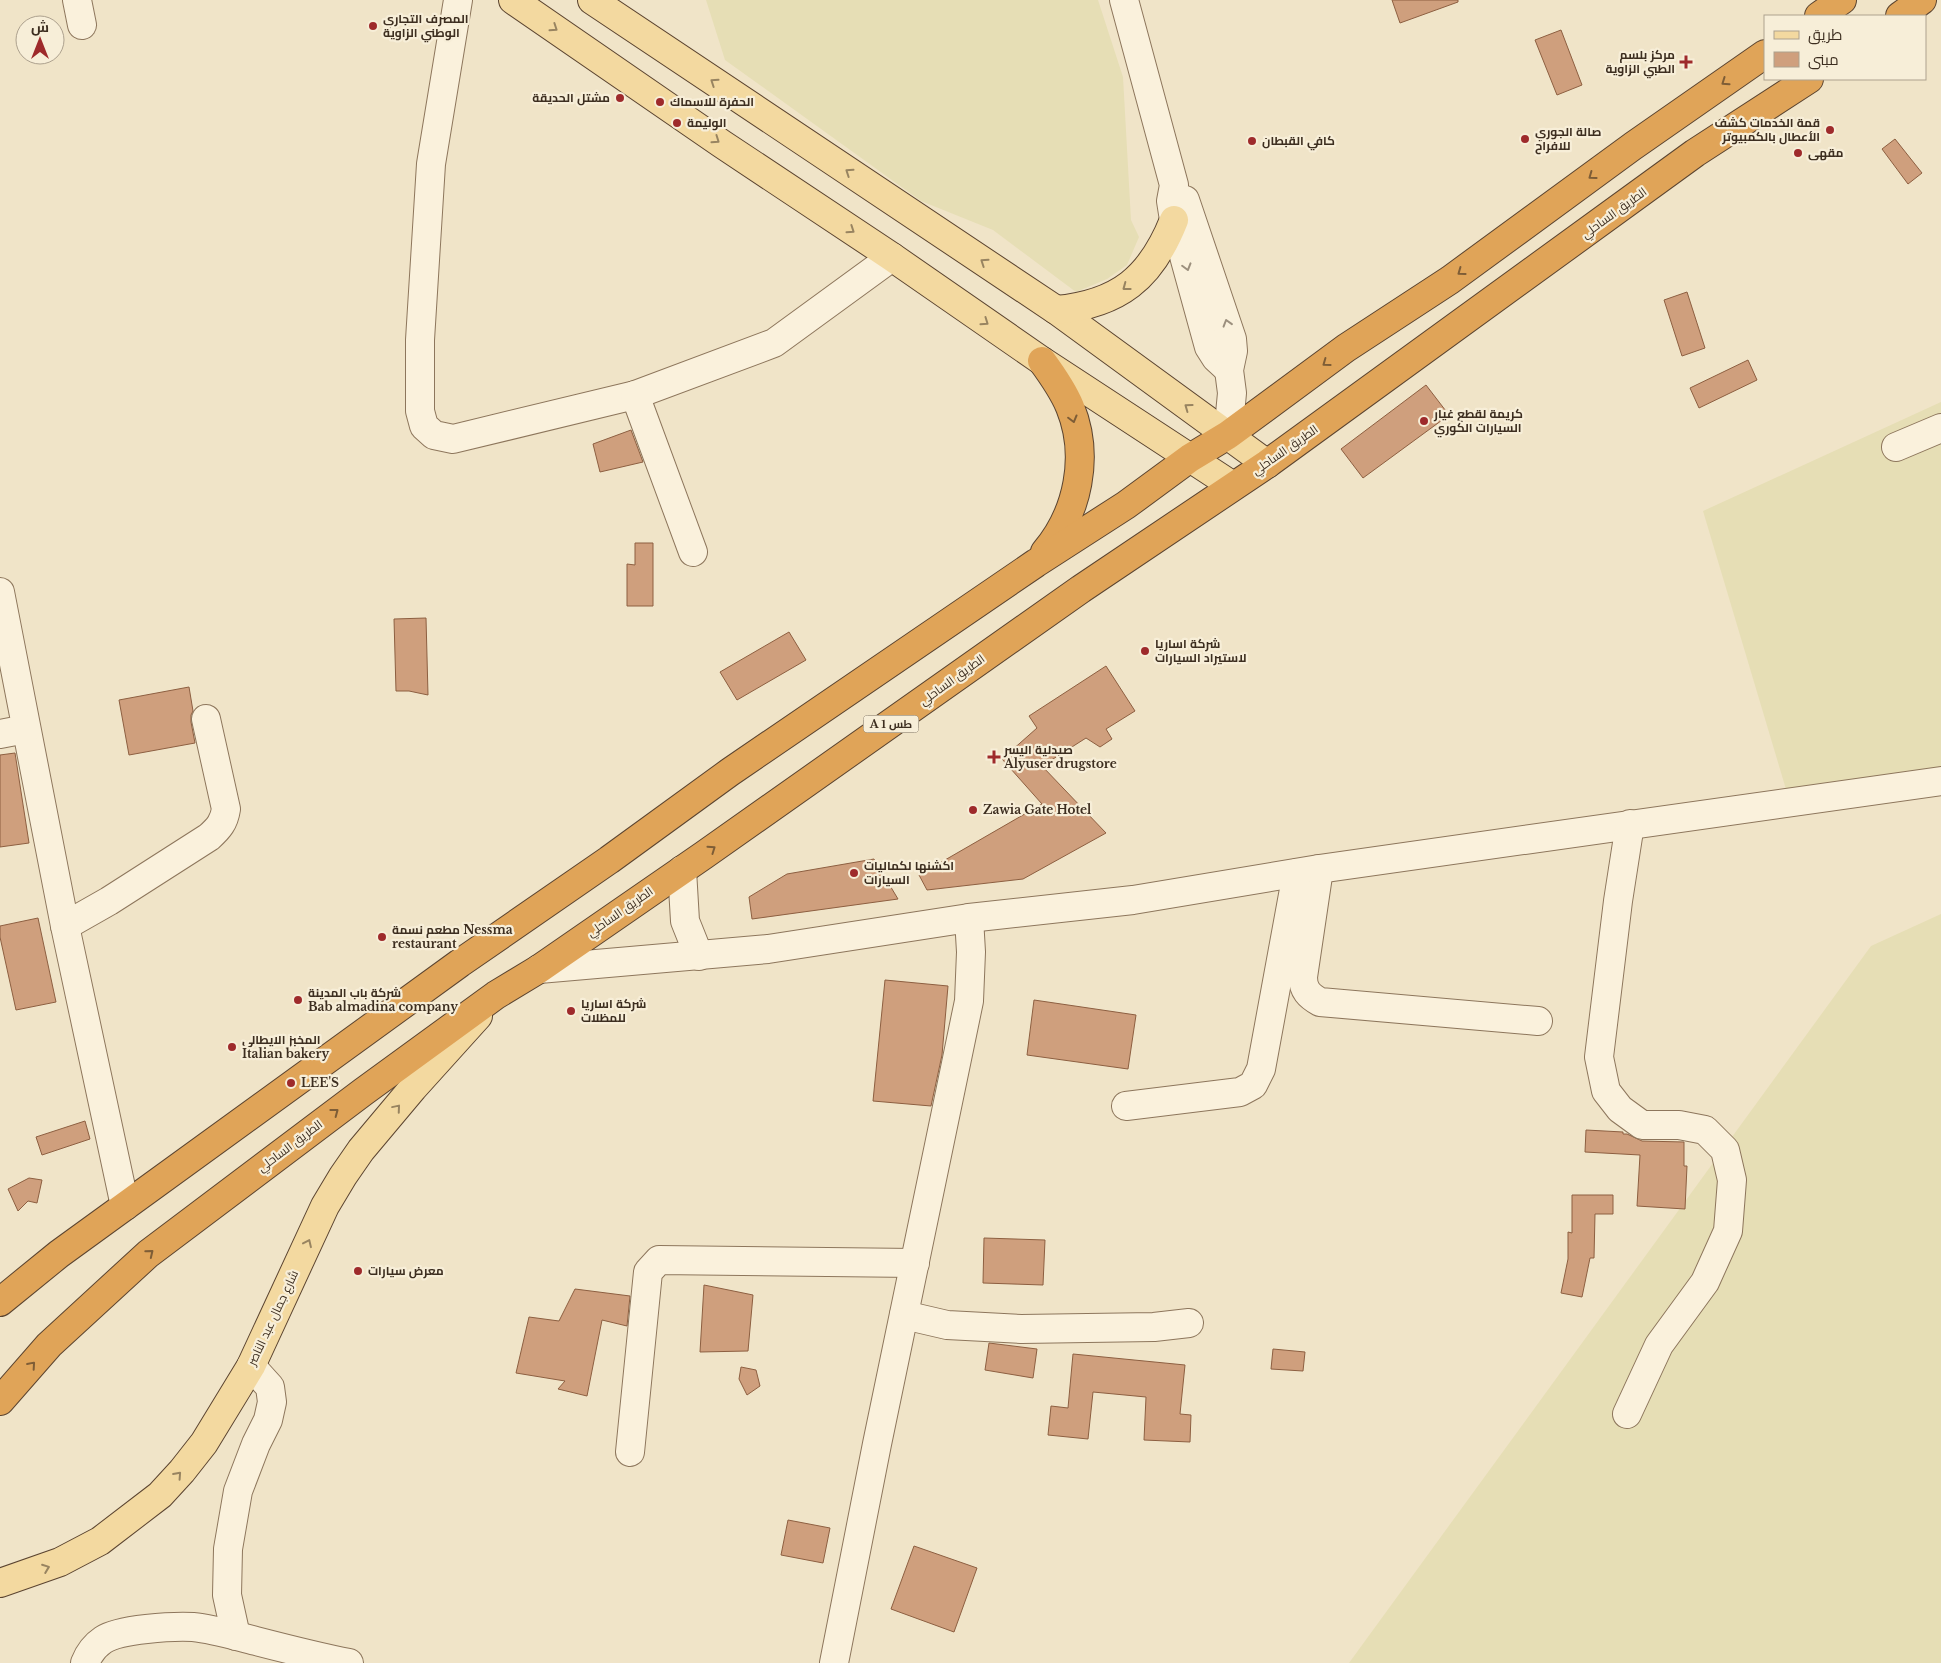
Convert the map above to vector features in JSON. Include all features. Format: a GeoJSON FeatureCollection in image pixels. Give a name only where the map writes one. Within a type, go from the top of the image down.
{"type":"FeatureCollection","features":[{"type":"Feature","properties":{"kind":"highway"},"geometry":{"type":"LineString","coordinates":[[1820,15],[1842,0]]}},
{"type":"Feature","properties":{"kind":"highway"},"geometry":{"type":"LineString","coordinates":[[1901,15],[1922,0]]}},
{"type":"Feature","properties":{"kind":"highway"},"geometry":{"type":"LineString","coordinates":[[0,1302],[59,1254],[460,962],[730,772],[1036,563],[1126,505],[1190,458],[1228,435],[1346,348],[1450,280],[1633,146],[1764,55]]}},
{"type":"Feature","properties":{"kind":"highway","name":"الطريق الساحلي"},"geometry":{"type":"LineString","coordinates":[[0,1401],[49,1345],[148,1254],[301,1138],[496,995],[539,969],[1081,589],[1267,464],[1695,154],[1807,80]]}},
{"type":"Feature","properties":{"kind":"highway"},"geometry":{"type":"LineString","coordinates":[[1036,563],[1054,542],[1067,517],[1076,491],[1079,463],[1078,436],[1070,408],[1058,384],[1042,361]]}},
{"type":"Feature","properties":{"kind":"main road"},"geometry":{"type":"LineString","coordinates":[[513,0],[1042,361],[1233,486]]}},
{"type":"Feature","properties":{"kind":"main road"},"geometry":{"type":"LineString","coordinates":[[592,0],[1056,310],[1267,464]]}},
{"type":"Feature","properties":{"kind":"main road"},"geometry":{"type":"LineString","coordinates":[[1056,310],[1079,308],[1100,302],[1120,291],[1138,277],[1153,261],[1165,242],[1174,220]]}},
{"type":"Feature","properties":{"kind":"main road","name":"شارع جمال عبد الناصر"},"geometry":{"type":"LineString","coordinates":[[0,1583],[60,1562],[92,1545],[160,1495],[182,1471],[204,1443],[251,1366],[325,1206],[343,1176],[413,1088],[496,995]]}},
{"type":"Feature","properties":{"kind":"street"},"geometry":{"type":"LineString","coordinates":[[458,0],[431,164],[420,340],[420,411],[424,426],[434,435],[453,440],[635,395],[774,343],[892,257]]}},
{"type":"Feature","properties":{"kind":"street"},"geometry":{"type":"LineString","coordinates":[[1132,2],[1174,185],[1171,201],[1174,220],[1209,348],[1216,358],[1229,370]]}},
{"type":"Feature","properties":{"kind":"street"},"geometry":{"type":"LineString","coordinates":[[1174,185],[1187,204],[1232,339],[1233,351],[1229,370],[1232,393],[1228,435]]}},
{"type":"Feature","properties":{"kind":"street"},"geometry":{"type":"LineString","coordinates":[[635,395],[693,552]]}},
{"type":"Feature","properties":{"kind":"street"},"geometry":{"type":"LineString","coordinates":[[1896,447],[1941,428]]}},
{"type":"Feature","properties":{"kind":"street"},"geometry":{"type":"LineString","coordinates":[[0,592],[65,926],[125,1206]]}},
{"type":"Feature","properties":{"kind":"street"},"geometry":{"type":"LineString","coordinates":[[65,926],[209,837],[225,820],[226,809],[206,719]]}},
{"type":"Feature","properties":{"kind":"street"},"geometry":{"type":"LineString","coordinates":[[0,734],[26,729]]}},
{"type":"Feature","properties":{"kind":"street"},"geometry":{"type":"LineString","coordinates":[[539,969],[768,949],[970,918],[1133,900],[1308,871],[1941,781]]}},
{"type":"Feature","properties":{"kind":"street"},"geometry":{"type":"LineString","coordinates":[[1627,1414],[1659,1346],[1705,1282],[1728,1230],[1732,1180],[1725,1150],[1705,1130],[1679,1125],[1642,1125],[1620,1110],[1606,1091],[1598,1057],[1618,900],[1630,824]]}},
{"type":"Feature","properties":{"kind":"street"},"geometry":{"type":"LineString","coordinates":[[682,870],[685,921],[700,956]]}},
{"type":"Feature","properties":{"kind":"street"},"geometry":{"type":"LineString","coordinates":[[1308,871],[1303,984],[1311,997],[1320,1002],[1538,1021]]}},
{"type":"Feature","properties":{"kind":"street"},"geometry":{"type":"LineString","coordinates":[[1126,1106],[1240,1092],[1253,1085],[1261,1069],[1308,871]]}},
{"type":"Feature","properties":{"kind":"street"},"geometry":{"type":"LineString","coordinates":[[834,1663],[969,1001],[970,918]]}},
{"type":"Feature","properties":{"kind":"street"},"geometry":{"type":"LineString","coordinates":[[630,1452],[648,1272],[658,1260],[915,1263]]}},
{"type":"Feature","properties":{"kind":"street"},"geometry":{"type":"LineString","coordinates":[[904,1315],[947,1325],[1021,1329],[1154,1327],[1189,1322]]}},
{"type":"Feature","properties":{"kind":"street"},"geometry":{"type":"LineString","coordinates":[[236,1636],[227,1595],[228,1548],[238,1491],[256,1444],[268,1420],[272,1402],[270,1387],[251,1366]]}},
{"type":"Feature","properties":{"kind":"street"},"geometry":{"type":"LineString","coordinates":[[85,1663],[90,1651],[104,1638],[123,1632],[193,1627],[349,1663]]}},
{"type":"Feature","properties":{"kind":"shaded area"},"geometry":{"type":"Polygon","coordinates":[[[706,0],[1098,0],[1123,77],[1131,220],[1139,237],[1127,265],[1107,279],[1076,292],[993,230],[921,201],[725,60],[706,0]]]}},
{"type":"Feature","properties":{"kind":"shaded area"},"geometry":{"type":"Polygon","coordinates":[[[1941,402],[1941,772],[1788,796],[1703,511],[1941,402]]]}},
{"type":"Feature","properties":{"kind":"shaded area"},"geometry":{"type":"Polygon","coordinates":[[[1941,914],[1941,1663],[1349,1663],[1871,946],[1941,914]]]}},
{"type":"Feature","properties":{"kind":"building"},"geometry":{"type":"Polygon","coordinates":[[[1392,0],[1458,0],[1458,2],[1400,23],[1392,0]]]}},
{"type":"Feature","properties":{"kind":"building"},"geometry":{"type":"Polygon","coordinates":[[[1561,30],[1582,85],[1557,95],[1535,40],[1561,30]]]}},
{"type":"Feature","properties":{"kind":"building"},"geometry":{"type":"Polygon","coordinates":[[[1895,139],[1922,173],[1908,184],[1882,149],[1895,139]]]}},
{"type":"Feature","properties":{"kind":"building"},"geometry":{"type":"Polygon","coordinates":[[[1687,292],[1705,348],[1682,356],[1664,300],[1687,292]]]}},
{"type":"Feature","properties":{"kind":"building"},"geometry":{"type":"Polygon","coordinates":[[[1748,360],[1757,380],[1699,408],[1690,388],[1748,360]]]}},
{"type":"Feature","properties":{"kind":"building"},"geometry":{"type":"Polygon","coordinates":[[[1426,385],[1449,415],[1363,478],[1341,449],[1426,385]]]}},
{"type":"Feature","properties":{"kind":"building"},"geometry":{"type":"Polygon","coordinates":[[[631,430],[643,462],[600,472],[593,444],[631,430]]]}},
{"type":"Feature","properties":{"kind":"building"},"geometry":{"type":"Polygon","coordinates":[[[635,543],[653,543],[653,606],[627,606],[627,564],[635,565],[635,543]]]}},
{"type":"Feature","properties":{"kind":"building"},"geometry":{"type":"Polygon","coordinates":[[[426,618],[428,695],[409,691],[396,691],[394,619],[426,618]]]}},
{"type":"Feature","properties":{"kind":"building"},"geometry":{"type":"Polygon","coordinates":[[[789,632],[806,660],[737,700],[720,672],[789,632]]]}},
{"type":"Feature","properties":{"kind":"building"},"geometry":{"type":"Polygon","coordinates":[[[1106,666],[1135,711],[1106,729],[1112,739],[1100,747],[1086,738],[1042,766],[1106,833],[1023,879],[927,890],[919,875],[1042,804],[1002,759],[1037,728],[1029,716],[1106,666]]]}},
{"type":"Feature","properties":{"kind":"building"},"geometry":{"type":"Polygon","coordinates":[[[189,687],[193,711],[191,722],[195,743],[129,755],[119,700],[189,687]]]}},
{"type":"Feature","properties":{"kind":"building"},"geometry":{"type":"Polygon","coordinates":[[[15,753],[29,843],[0,847],[0,755],[15,753]]]}},
{"type":"Feature","properties":{"kind":"building"},"geometry":{"type":"Polygon","coordinates":[[[874,859],[898,899],[752,919],[749,897],[787,874],[874,859]]]}},
{"type":"Feature","properties":{"kind":"building"},"geometry":{"type":"Polygon","coordinates":[[[38,918],[56,1002],[16,1010],[0,937],[0,926],[38,918]]]}},
{"type":"Feature","properties":{"kind":"building"},"geometry":{"type":"Polygon","coordinates":[[[885,980],[948,986],[942,1055],[931,1106],[873,1101],[885,980]]]}},
{"type":"Feature","properties":{"kind":"building"},"geometry":{"type":"Polygon","coordinates":[[[1034,1000],[1136,1015],[1128,1069],[1027,1055],[1034,1000]]]}},
{"type":"Feature","properties":{"kind":"building"},"geometry":{"type":"Polygon","coordinates":[[[85,1121],[90,1139],[42,1155],[36,1137],[85,1121]]]}},
{"type":"Feature","properties":{"kind":"building"},"geometry":{"type":"Polygon","coordinates":[[[1586,1130],[1623,1132],[1623,1134],[1642,1141],[1684,1142],[1684,1166],[1687,1166],[1685,1209],[1637,1206],[1640,1155],[1585,1152],[1586,1130]]]}},
{"type":"Feature","properties":{"kind":"building"},"geometry":{"type":"Polygon","coordinates":[[[29,1178],[42,1180],[37,1203],[28,1201],[18,1211],[8,1189],[29,1178]]]}},
{"type":"Feature","properties":{"kind":"building"},"geometry":{"type":"Polygon","coordinates":[[[1572,1195],[1613,1195],[1613,1214],[1595,1214],[1594,1258],[1590,1258],[1582,1297],[1561,1293],[1568,1259],[1568,1232],[1572,1233],[1572,1195]]]}},
{"type":"Feature","properties":{"kind":"building"},"geometry":{"type":"Polygon","coordinates":[[[984,1238],[1045,1240],[1043,1285],[983,1283],[984,1238]]]}},
{"type":"Feature","properties":{"kind":"building"},"geometry":{"type":"Polygon","coordinates":[[[704,1285],[753,1295],[748,1351],[700,1352],[704,1285]]]}},
{"type":"Feature","properties":{"kind":"building"},"geometry":{"type":"Polygon","coordinates":[[[575,1289],[630,1296],[627,1326],[602,1320],[587,1396],[558,1389],[565,1381],[516,1373],[529,1317],[559,1321],[575,1289]]]}},
{"type":"Feature","properties":{"kind":"building"},"geometry":{"type":"Polygon","coordinates":[[[989,1343],[1037,1349],[1033,1378],[985,1370],[989,1343]]]}},
{"type":"Feature","properties":{"kind":"building"},"geometry":{"type":"Polygon","coordinates":[[[1273,1349],[1305,1352],[1303,1371],[1271,1369],[1273,1349]]]}},
{"type":"Feature","properties":{"kind":"building"},"geometry":{"type":"Polygon","coordinates":[[[1073,1354],[1185,1365],[1180,1414],[1191,1415],[1190,1442],[1144,1440],[1146,1397],[1093,1392],[1088,1439],[1048,1435],[1051,1406],[1068,1408],[1073,1354]]]}},
{"type":"Feature","properties":{"kind":"building"},"geometry":{"type":"Polygon","coordinates":[[[741,1367],[756,1370],[760,1386],[747,1395],[739,1379],[741,1367]]]}},
{"type":"Feature","properties":{"kind":"building"},"geometry":{"type":"Polygon","coordinates":[[[788,1520],[830,1528],[823,1563],[781,1555],[788,1520]]]}},
{"type":"Feature","properties":{"kind":"building"},"geometry":{"type":"Polygon","coordinates":[[[914,1546],[977,1568],[954,1632],[891,1609],[914,1546]]]}},
{"type":"Feature","properties":{"kind":"place","name":"المصرف التجاري الوطني الزاوية"},"geometry":{"type":"Point","coordinates":[373,26]}},
{"type":"Feature","properties":{"kind":"place","name":"مركز بلسم الطبي الزاوية"},"geometry":{"type":"Point","coordinates":[1686,62]}},
{"type":"Feature","properties":{"kind":"place","name":"مشتل الحديقة"},"geometry":{"type":"Point","coordinates":[620,98]}},
{"type":"Feature","properties":{"kind":"place","name":"الحفرة للاسماك"},"geometry":{"type":"Point","coordinates":[660,102]}},
{"type":"Feature","properties":{"kind":"place","name":"الوليمة"},"geometry":{"type":"Point","coordinates":[677,123]}},
{"type":"Feature","properties":{"kind":"place","name":"قمة الخدمات كشف الأعطال بالكمبيوتر"},"geometry":{"type":"Point","coordinates":[1830,130]}},
{"type":"Feature","properties":{"kind":"place","name":"صالة الجوري للافراح"},"geometry":{"type":"Point","coordinates":[1525,139]}},
{"type":"Feature","properties":{"kind":"place","name":"كافي القبطان"},"geometry":{"type":"Point","coordinates":[1252,141]}},
{"type":"Feature","properties":{"kind":"place","name":"مقهى"},"geometry":{"type":"Point","coordinates":[1798,153]}},
{"type":"Feature","properties":{"kind":"place","name":"كريمة لقطع غيار السيارات الكوري"},"geometry":{"type":"Point","coordinates":[1424,421]}},
{"type":"Feature","properties":{"kind":"place","name":"شركة اساريا لاستيراد السيارات"},"geometry":{"type":"Point","coordinates":[1145,651]}},
{"type":"Feature","properties":{"kind":"place","name":"صيدلية اليسر Alyuser drugstore"},"geometry":{"type":"Point","coordinates":[994,757]}},
{"type":"Feature","properties":{"kind":"place","name":"Zawia Gate Hotel"},"geometry":{"type":"Point","coordinates":[973,810]}},
{"type":"Feature","properties":{"kind":"place","name":"اكشنها لكماليات السيارات"},"geometry":{"type":"Point","coordinates":[854,873]}},
{"type":"Feature","properties":{"kind":"place","name":"مطعم نسمة Nessma restaurant"},"geometry":{"type":"Point","coordinates":[382,937]}},
{"type":"Feature","properties":{"kind":"place","name":"شركة باب المدينة Bab almadina company"},"geometry":{"type":"Point","coordinates":[298,1000]}},
{"type":"Feature","properties":{"kind":"place","name":"شركة اساريا للمظلات"},"geometry":{"type":"Point","coordinates":[571,1011]}},
{"type":"Feature","properties":{"kind":"place","name":"المخبز الايطالي Italian bakery"},"geometry":{"type":"Point","coordinates":[232,1047]}},
{"type":"Feature","properties":{"kind":"place","name":"LEE'S"},"geometry":{"type":"Point","coordinates":[291,1083]}},
{"type":"Feature","properties":{"kind":"place","name":"معرض سيارات"},"geometry":{"type":"Point","coordinates":[358,1271]}}]}
